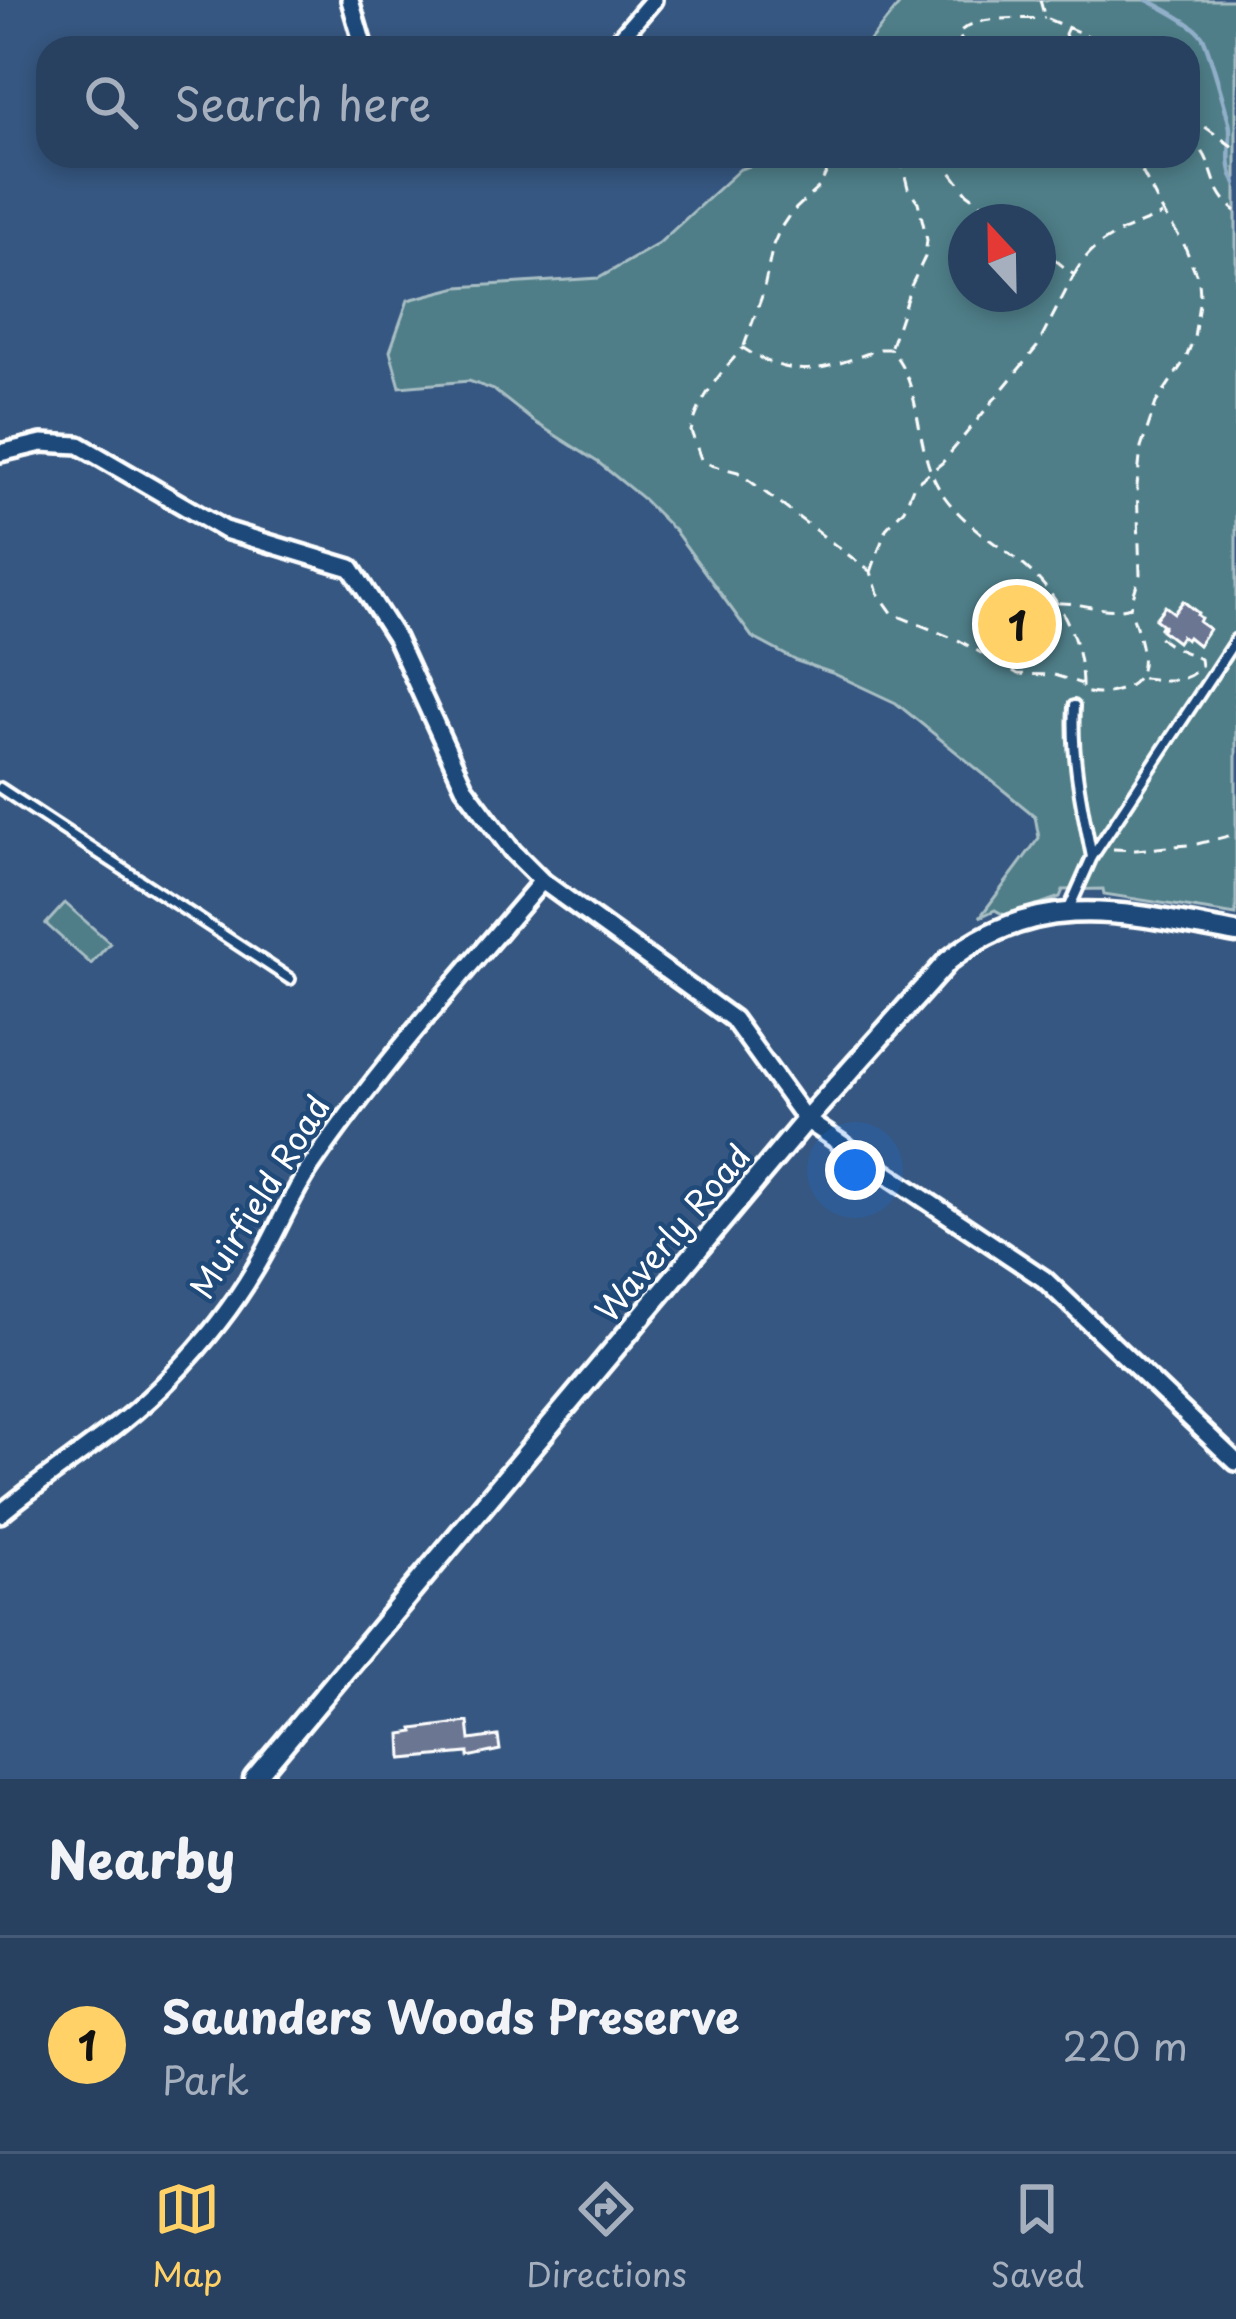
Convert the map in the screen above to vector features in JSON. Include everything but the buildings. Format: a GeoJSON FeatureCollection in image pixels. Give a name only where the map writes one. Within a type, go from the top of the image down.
{"type":"FeatureCollection","features":[{"type":"Feature","properties":{"kind":"street"},"geometry":{"type":"LineString","coordinates":[[350,0],[360,36]]}},
{"type":"Feature","properties":{"kind":"street"},"geometry":{"type":"LineString","coordinates":[[622,36],[653,0]]}},
{"type":"Feature","properties":{"kind":"street"},"geometry":{"type":"LineString","coordinates":[[0,453],[43,443],[79,445],[225,530],[351,568],[396,638],[464,787],[542,881],[733,1019],[806,1120],[1044,1279],[1236,1462]]}},
{"type":"Feature","properties":{"kind":"street","name":"Muirfield Road"},"geometry":{"type":"LineString","coordinates":[[0,1514],[112,1432],[190,1355],[256,1269],[298,1185],[352,1107],[542,881]]}},
{"type":"Feature","properties":{"kind":"street","name":"Waverly Road"},"geometry":{"type":"LineString","coordinates":[[254,1779],[806,1120],[932,978],[966,947],[1029,917],[1068,911],[1117,912],[1236,933]]}},
{"type":"Feature","properties":{"kind":"lane"},"geometry":{"type":"LineString","coordinates":[[1068,911],[1095,853],[1236,639]]}},
{"type":"Feature","properties":{"kind":"lane"},"geometry":{"type":"LineString","coordinates":[[1074,706],[1075,772],[1095,853]]}},
{"type":"Feature","properties":{"kind":"lane"},"geometry":{"type":"LineString","coordinates":[[0,788],[290,979]]}},
{"type":"Feature","properties":{"kind":"path"},"geometry":{"type":"LineString","coordinates":[[1040,0],[1045,18]]}},
{"type":"Feature","properties":{"kind":"path"},"geometry":{"type":"LineString","coordinates":[[959,36],[962,27],[974,22],[1045,18],[1090,36]]}},
{"type":"Feature","properties":{"kind":"path"},"geometry":{"type":"LineString","coordinates":[[1066,36],[1069,27]]}},
{"type":"Feature","properties":{"kind":"path"},"geometry":{"type":"LineString","coordinates":[[1200,123],[1236,148]]}},
{"type":"Feature","properties":{"kind":"path"},"geometry":{"type":"LineString","coordinates":[[1200,147],[1222,200],[1236,211]]}},
{"type":"Feature","properties":{"kind":"path"},"geometry":{"type":"LineString","coordinates":[[828,168],[820,186],[780,229],[764,293],[743,348],[718,375],[695,417],[691,431],[701,459],[739,472],[871,572],[884,604],[901,619],[960,641],[1018,674],[1054,675],[1082,684]]}},
{"type":"Feature","properties":{"kind":"path"},"geometry":{"type":"LineString","coordinates":[[890,349],[927,240],[903,168]]}},
{"type":"Feature","properties":{"kind":"path"},"geometry":{"type":"LineString","coordinates":[[948,168],[982,204]]}},
{"type":"Feature","properties":{"kind":"path"},"geometry":{"type":"LineString","coordinates":[[743,348],[765,362],[801,370],[890,349],[911,390],[929,472],[958,513],[1026,568],[1057,604],[1078,648],[1085,693],[1126,688],[1140,678],[1144,667],[1130,607],[1140,574],[1137,486],[1141,448],[1156,403],[1185,360],[1199,315],[1199,280],[1140,168]]}},
{"type":"Feature","properties":{"kind":"path"},"geometry":{"type":"LineString","coordinates":[[871,572],[886,529],[904,509],[914,484],[942,463],[1037,347],[1084,256],[1104,239],[1164,214]]}},
{"type":"Feature","properties":{"kind":"path"},"geometry":{"type":"LineString","coordinates":[[1056,260],[1074,275]]}},
{"type":"Feature","properties":{"kind":"path"},"geometry":{"type":"LineString","coordinates":[[1057,604],[1117,611],[1130,607]]}},
{"type":"Feature","properties":{"kind":"path"},"geometry":{"type":"LineString","coordinates":[[1140,678],[1177,681],[1202,666],[1200,659],[1160,639],[1157,633],[1162,625]]}},
{"type":"Feature","properties":{"kind":"path"},"geometry":{"type":"LineString","coordinates":[[1095,853],[1197,844],[1236,835]]}},
{"type":"Feature","properties":{"kind":"green space"},"geometry":{"type":"Polygon","coordinates":[[[903,0],[1236,0],[1236,915],[1104,894],[1103,889],[1063,890],[1060,897],[1006,916],[995,910],[980,917],[1039,838],[1035,816],[896,703],[752,637],[675,531],[641,497],[494,390],[469,381],[400,387],[390,351],[408,300],[458,287],[599,278],[658,244],[743,168],[1200,168],[1200,36],[874,36],[903,0]]]}},
{"type":"Feature","properties":{"kind":"green space"},"geometry":{"type":"Polygon","coordinates":[[[65,903],[110,943],[91,964],[46,924],[65,903]]]}},
{"type":"Feature","properties":{"kind":"waterway"},"geometry":{"type":"LineString","coordinates":[[1147,0],[1192,26],[1205,41],[1229,122],[1230,163],[1236,183]]}},
{"type":"Feature","properties":{"kind":"place","name":"Saunders Woods Preserve"},"geometry":{"type":"Point","coordinates":[1017,624]}}]}
